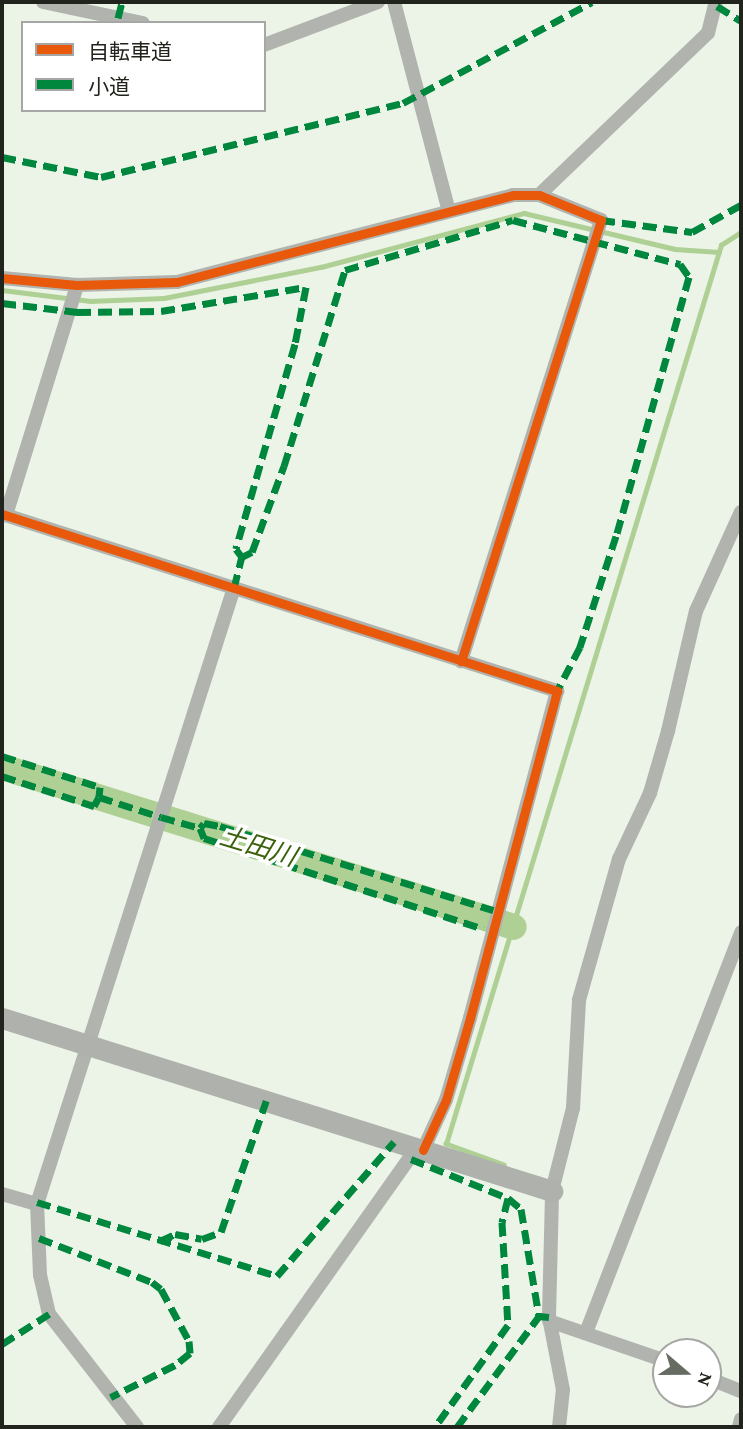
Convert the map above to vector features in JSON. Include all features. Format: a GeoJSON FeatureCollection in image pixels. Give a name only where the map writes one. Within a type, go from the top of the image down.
{"type":"FeatureCollection","features":[{"type":"Feature","properties":{"kind":"street"},"geometry":{"type":"LineString","coordinates":[[43,2],[133,21]]}},
{"type":"Feature","properties":{"kind":"street"},"geometry":{"type":"LineString","coordinates":[[266,44],[377,2]]}},
{"type":"Feature","properties":{"kind":"street"},"geometry":{"type":"LineString","coordinates":[[394,2],[449,211]]}},
{"type":"Feature","properties":{"kind":"street"},"geometry":{"type":"LineString","coordinates":[[539,195],[708,33],[716,2]]}},
{"type":"Feature","properties":{"kind":"street"},"geometry":{"type":"LineString","coordinates":[[2,278],[77,285],[177,282],[513,195],[539,195],[601,220],[461,661]]}},
{"type":"Feature","properties":{"kind":"street"},"geometry":{"type":"LineString","coordinates":[[77,285],[4,514],[557,691],[495,930],[446,1100],[419,1149],[219,1427]]}},
{"type":"Feature","properties":{"kind":"street"},"geometry":{"type":"LineString","coordinates":[[559,1427],[563,1390],[549,1321],[552,1191],[573,1108],[577,1018],[587,967],[619,859],[650,793],[696,611],[741,512]]}},
{"type":"Feature","properties":{"kind":"street"},"geometry":{"type":"LineString","coordinates":[[137,1427],[50,1314],[40,1275],[37,1205],[234,588]]}},
{"type":"Feature","properties":{"kind":"street"},"geometry":{"type":"LineString","coordinates":[[587,1330],[741,932]]}},
{"type":"Feature","properties":{"kind":"street"},"geometry":{"type":"LineString","coordinates":[[2,1018],[552,1191]]}},
{"type":"Feature","properties":{"kind":"street"},"geometry":{"type":"LineString","coordinates":[[2,1194],[37,1205]]}},
{"type":"Feature","properties":{"kind":"street"},"geometry":{"type":"LineString","coordinates":[[549,1321],[587,1330],[652,1356]]}},
{"type":"Feature","properties":{"kind":"street"},"geometry":{"type":"LineString","coordinates":[[722,1384],[741,1391]]}},
{"type":"Feature","properties":{"kind":"street"},"geometry":{"type":"LineString","coordinates":[[739,1427],[741,1419]]}},
{"type":"Feature","properties":{"kind":"waterway"},"geometry":{"type":"LineString","coordinates":[[2,290],[90,301],[164,298],[321,267],[524,213],[675,249],[719,252]]}},
{"type":"Feature","properties":{"kind":"waterway"},"geometry":{"type":"LineString","coordinates":[[504,1165],[446,1144],[721,245],[741,232]]}},
{"type":"Feature","properties":{"kind":"waterway","name":"土田川"},"geometry":{"type":"LineString","coordinates":[[2,767],[514,927]]}},
{"type":"Feature","properties":{"kind":"marked path"},"geometry":{"type":"LineString","coordinates":[[118,18],[122,2]]}},
{"type":"Feature","properties":{"kind":"marked path"},"geometry":{"type":"LineString","coordinates":[[2,157],[101,177],[403,103],[592,2]]}},
{"type":"Feature","properties":{"kind":"marked path"},"geometry":{"type":"LineString","coordinates":[[717,6],[741,21]]}},
{"type":"Feature","properties":{"kind":"marked path"},"geometry":{"type":"LineString","coordinates":[[601,220],[692,232],[741,205]]}},
{"type":"Feature","properties":{"kind":"marked path"},"geometry":{"type":"LineString","coordinates":[[234,588],[242,557],[252,552],[284,466],[345,270],[513,220],[680,264],[689,277],[616,536],[580,647],[557,691]]}},
{"type":"Feature","properties":{"kind":"marked path"},"geometry":{"type":"LineString","coordinates":[[2,303],[77,312],[161,311],[306,287],[295,344],[236,549],[242,557]]}},
{"type":"Feature","properties":{"kind":"marked path"},"geometry":{"type":"LineString","coordinates":[[2,756],[100,787],[99,797],[161,817],[200,828],[204,823],[220,826],[493,910]]}},
{"type":"Feature","properties":{"kind":"marked path"},"geometry":{"type":"LineString","coordinates":[[2,776],[94,806],[99,797]]}},
{"type":"Feature","properties":{"kind":"marked path"},"geometry":{"type":"LineString","coordinates":[[200,828],[204,838],[484,929]]}},
{"type":"Feature","properties":{"kind":"marked path"},"geometry":{"type":"LineString","coordinates":[[160,1241],[175,1234],[202,1239],[221,1232],[266,1101]]}},
{"type":"Feature","properties":{"kind":"marked path"},"geometry":{"type":"LineString","coordinates":[[37,1202],[277,1276],[394,1142]]}},
{"type":"Feature","properties":{"kind":"marked path"},"geometry":{"type":"LineString","coordinates":[[411,1159],[508,1198],[502,1222],[508,1325],[435,1427]]}},
{"type":"Feature","properties":{"kind":"marked path"},"geometry":{"type":"LineString","coordinates":[[508,1198],[521,1209],[539,1316],[549,1317]]}},
{"type":"Feature","properties":{"kind":"marked path"},"geometry":{"type":"LineString","coordinates":[[39,1238],[152,1282],[161,1289],[189,1341],[190,1353],[175,1365],[111,1397]]}},
{"type":"Feature","properties":{"kind":"marked path"},"geometry":{"type":"LineString","coordinates":[[2,1344],[49,1314]]}},
{"type":"Feature","properties":{"kind":"marked path"},"geometry":{"type":"LineString","coordinates":[[457,1427],[539,1316]]}},
{"type":"Feature","properties":{"kind":"cycle path"},"geometry":{"type":"LineString","coordinates":[[2,278],[77,285],[177,282],[513,195],[539,195],[601,220],[461,661]]}},
{"type":"Feature","properties":{"kind":"cycle path"},"geometry":{"type":"LineString","coordinates":[[2,514],[557,691],[470,1018],[446,1100],[423,1150]]}}]}
